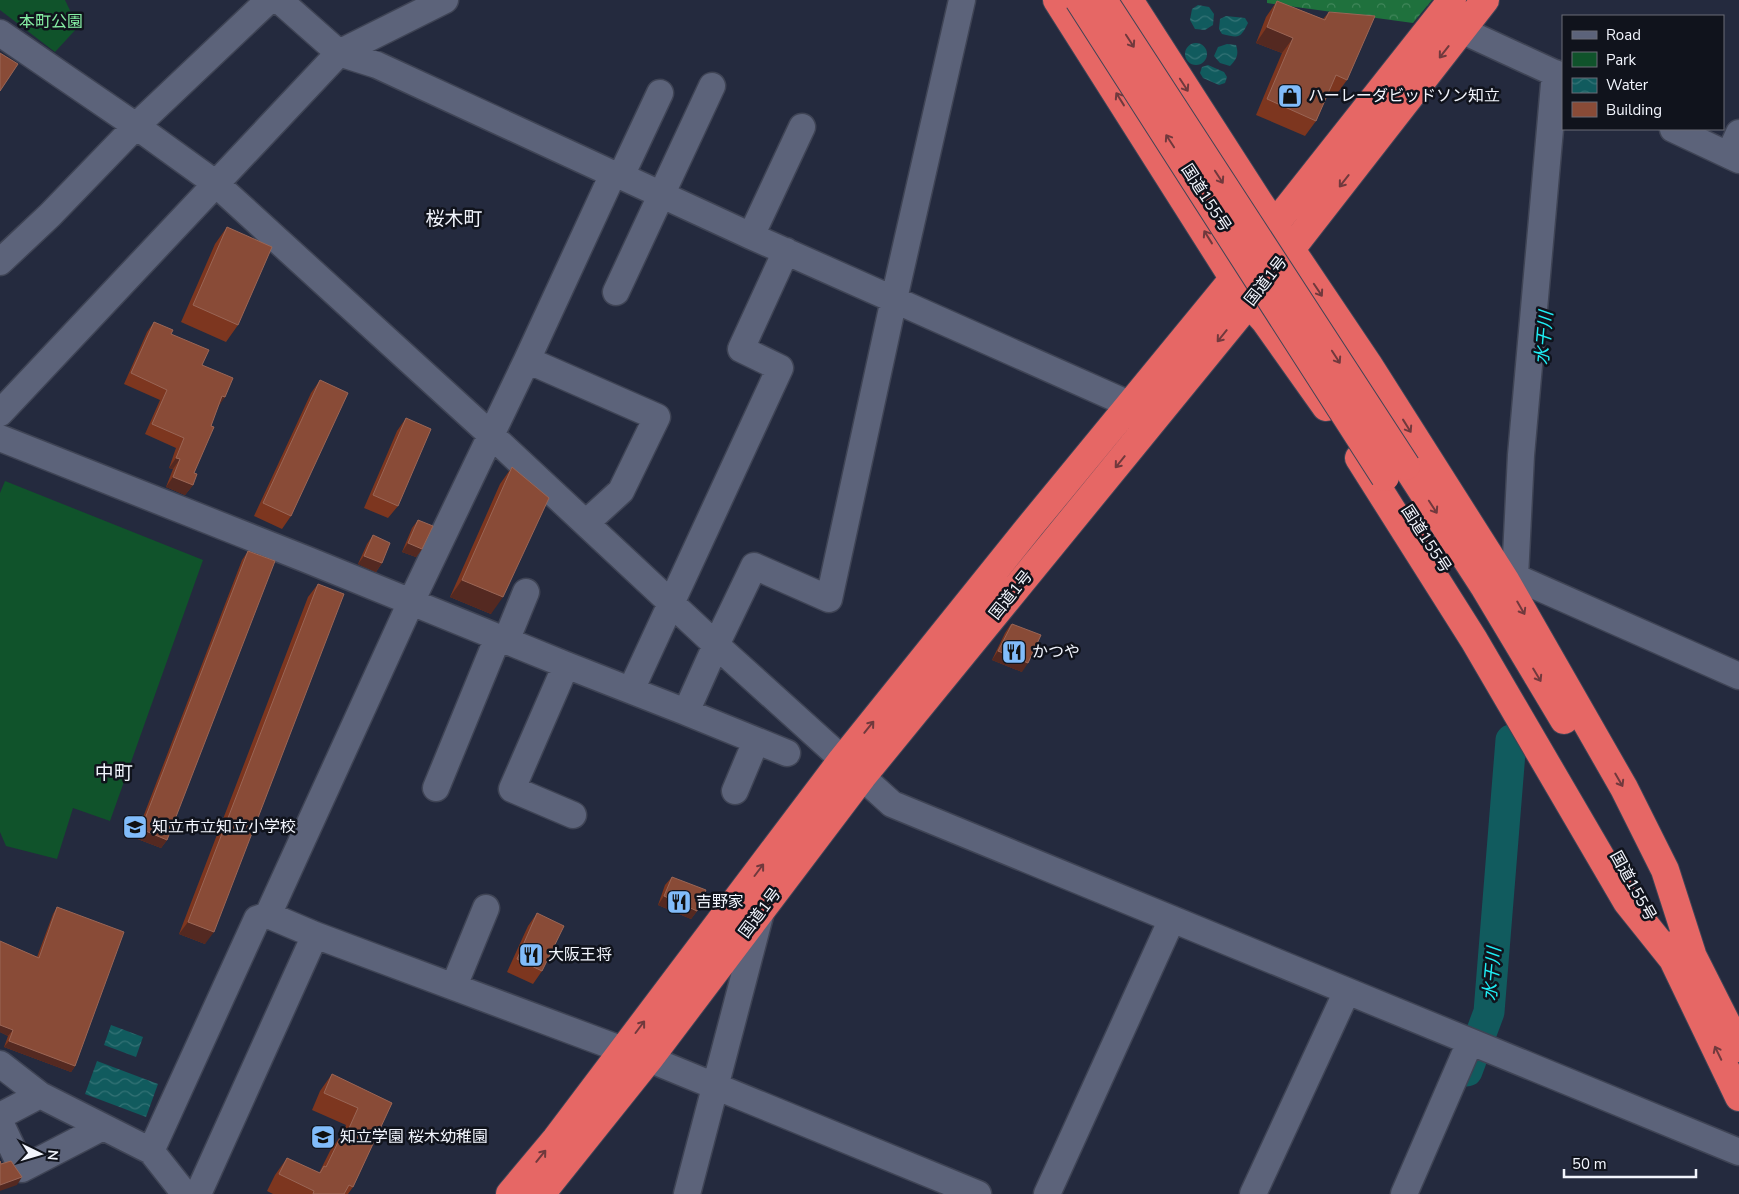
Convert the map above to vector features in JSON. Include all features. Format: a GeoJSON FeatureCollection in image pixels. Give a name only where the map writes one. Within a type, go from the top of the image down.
{"type":"FeatureCollection","features":[{"type":"Feature","properties":{"kind":"highway"},"geometry":{"type":"LineString","coordinates":[[1057,0],[1249,303],[1332,416],[1474,640],[1626,902],[1683,958]]}},
{"type":"Feature","properties":{"kind":"highway","name":"国道155号"},"geometry":{"type":"LineString","coordinates":[[1079,0],[1396,471]]}},
{"type":"Feature","properties":{"kind":"highway","name":"国道155号"},"geometry":{"type":"LineString","coordinates":[[1103,0],[1396,471],[1492,643],[1739,1048]]}},
{"type":"Feature","properties":{"kind":"highway"},"geometry":{"type":"LineString","coordinates":[[1129,0],[1274,225],[1510,579],[1624,788],[1665,870],[1683,958]]}},
{"type":"Feature","properties":{"kind":"highway","name":"国道1号"},"geometry":{"type":"LineString","coordinates":[[541,1194],[649,1059],[761,912],[852,769],[1031,525],[1234,278],[1452,0]]}},
{"type":"Feature","properties":{"kind":"highway","name":"国道1号"},"geometry":{"type":"LineString","coordinates":[[510,1194],[556,1139],[623,1050],[852,769],[1249,303],[1485,0]]}},
{"type":"Feature","properties":{"kind":"highway","name":"国道155号"},"geometry":{"type":"LineString","coordinates":[[1683,958],[1739,1097]]}},
{"type":"Feature","properties":{"kind":"street"},"geometry":{"type":"LineString","coordinates":[[0,262],[50,215],[136,126],[268,0]]}},
{"type":"Feature","properties":{"kind":"street"},"geometry":{"type":"LineString","coordinates":[[279,0],[339,53],[377,65],[751,236],[1130,405]]}},
{"type":"Feature","properties":{"kind":"street"},"geometry":{"type":"LineString","coordinates":[[0,413],[339,53],[445,0]]}},
{"type":"Feature","properties":{"kind":"street"},"geometry":{"type":"LineString","coordinates":[[686,712],[754,566],[829,599],[894,299],[962,0]]}},
{"type":"Feature","properties":{"kind":"street"},"geometry":{"type":"LineString","coordinates":[[1461,30],[1559,75],[1510,579],[1739,676]]}},
{"type":"Feature","properties":{"kind":"street"},"geometry":{"type":"LineString","coordinates":[[0,33],[136,126],[215,183],[490,434],[716,645],[892,804],[1739,1152]]}},
{"type":"Feature","properties":{"kind":"street"},"geometry":{"type":"LineString","coordinates":[[616,292],[712,86]]}},
{"type":"Feature","properties":{"kind":"street"},"geometry":{"type":"LineString","coordinates":[[268,915],[490,434],[617,175],[660,93]]}},
{"type":"Feature","properties":{"kind":"street"},"geometry":{"type":"LineString","coordinates":[[751,236],[802,127]]}},
{"type":"Feature","properties":{"kind":"street"},"geometry":{"type":"LineString","coordinates":[[1676,130],[1736,149]]}},
{"type":"Feature","properties":{"kind":"street"},"geometry":{"type":"LineString","coordinates":[[631,690],[780,368],[741,349],[786,251]]}},
{"type":"Feature","properties":{"kind":"street"},"geometry":{"type":"LineString","coordinates":[[527,360],[657,417],[621,491],[586,523]]}},
{"type":"Feature","properties":{"kind":"street"},"geometry":{"type":"LineString","coordinates":[[0,438],[787,754]]}},
{"type":"Feature","properties":{"kind":"street"},"geometry":{"type":"LineString","coordinates":[[436,788],[502,639],[526,592]]}},
{"type":"Feature","properties":{"kind":"street"},"geometry":{"type":"LineString","coordinates":[[566,665],[512,789],[573,816]]}},
{"type":"Feature","properties":{"kind":"street"},"geometry":{"type":"LineString","coordinates":[[735,791],[756,741]]}},
{"type":"Feature","properties":{"kind":"street"},"geometry":{"type":"LineString","coordinates":[[454,986],[486,908]]}},
{"type":"Feature","properties":{"kind":"street"},"geometry":{"type":"LineString","coordinates":[[687,1194],[761,912]]}},
{"type":"Feature","properties":{"kind":"street"},"geometry":{"type":"LineString","coordinates":[[151,1151],[257,919],[268,915],[315,935],[623,1050]]}},
{"type":"Feature","properties":{"kind":"street"},"geometry":{"type":"LineString","coordinates":[[1047,1194],[1172,919]]}},
{"type":"Feature","properties":{"kind":"street"},"geometry":{"type":"LineString","coordinates":[[198,1194],[315,935]]}},
{"type":"Feature","properties":{"kind":"street"},"geometry":{"type":"LineString","coordinates":[[1253,1194],[1347,991]]}},
{"type":"Feature","properties":{"kind":"street"},"geometry":{"type":"LineString","coordinates":[[1404,1194],[1470,1042]]}},
{"type":"Feature","properties":{"kind":"street"},"geometry":{"type":"LineString","coordinates":[[649,1059],[978,1194]]}},
{"type":"Feature","properties":{"kind":"street"},"geometry":{"type":"LineString","coordinates":[[0,1064],[40,1095],[151,1151],[186,1194]]}},
{"type":"Feature","properties":{"kind":"street"},"geometry":{"type":"LineString","coordinates":[[0,1116],[40,1095]]}},
{"type":"Feature","properties":{"kind":"street"},"geometry":{"type":"LineString","coordinates":[[0,1122],[22,1169],[103,1126]]}},
{"type":"Feature","properties":{"kind":"green space","name":"本町公園"},"geometry":{"type":"Polygon","coordinates":[[[0,0],[65,0],[78,27],[55,52],[0,10],[0,0]]]}},
{"type":"Feature","properties":{"kind":"green space"},"geometry":{"type":"Polygon","coordinates":[[[1267,0],[1432,0],[1413,23],[1267,3],[1267,0]]]}},
{"type":"Feature","properties":{"kind":"green space"},"geometry":{"type":"Polygon","coordinates":[[[5,481],[203,560],[110,821],[73,808],[57,859],[6,846],[0,832],[0,493],[5,481]]]}},
{"type":"Feature","properties":{"kind":"water"},"geometry":{"type":"Polygon","coordinates":[[[1198,5],[1209,7],[1214,14],[1213,25],[1205,30],[1195,29],[1190,20],[1192,9],[1198,5]]]}},
{"type":"Feature","properties":{"kind":"water"},"geometry":{"type":"Polygon","coordinates":[[[1226,16],[1245,18],[1248,23],[1241,35],[1222,34],[1219,29],[1220,19],[1226,16]]]}},
{"type":"Feature","properties":{"kind":"water"},"geometry":{"type":"Polygon","coordinates":[[[1196,43],[1206,50],[1207,54],[1200,64],[1196,65],[1186,58],[1185,54],[1192,44],[1196,43]]]}},
{"type":"Feature","properties":{"kind":"water"},"geometry":{"type":"Polygon","coordinates":[[[1227,44],[1236,45],[1237,51],[1236,59],[1230,66],[1220,63],[1214,56],[1218,47],[1227,44]]]}},
{"type":"Feature","properties":{"kind":"water"},"geometry":{"type":"Polygon","coordinates":[[[1208,65],[1224,72],[1227,77],[1225,83],[1219,85],[1203,78],[1200,73],[1202,67],[1208,65]]]}},
{"type":"Feature","properties":{"kind":"water"},"geometry":{"type":"Polygon","coordinates":[[[111,1025],[143,1037],[136,1057],[104,1045],[111,1025]]]}},
{"type":"Feature","properties":{"kind":"water"},"geometry":{"type":"Polygon","coordinates":[[[97,1061],[158,1084],[146,1117],[85,1094],[97,1061]]]}},
{"type":"Feature","properties":{"kind":"building"},"geometry":{"type":"Polygon","coordinates":[[[1277,1],[1325,20],[1329,12],[1375,16],[1347,80],[1336,75],[1316,121],[1267,99],[1293,38],[1267,27],[1277,1]]]}},
{"type":"Feature","properties":{"kind":"building"},"geometry":{"type":"Polygon","coordinates":[[[0,53],[18,64],[0,91],[0,53]]]}},
{"type":"Feature","properties":{"kind":"building"},"geometry":{"type":"Polygon","coordinates":[[[227,227],[272,247],[238,325],[193,305],[227,227]]]}},
{"type":"Feature","properties":{"kind":"building"},"geometry":{"type":"Polygon","coordinates":[[[154,322],[173,330],[171,334],[209,350],[202,365],[233,378],[225,397],[222,396],[211,426],[214,427],[194,473],[197,474],[193,485],[173,477],[180,459],[176,458],[184,438],[152,424],[167,390],[131,373],[154,322]]]}},
{"type":"Feature","properties":{"kind":"building"},"geometry":{"type":"Polygon","coordinates":[[[320,380],[348,393],[291,516],[263,503],[320,380]]]}},
{"type":"Feature","properties":{"kind":"building"},"geometry":{"type":"Polygon","coordinates":[[[406,418],[431,429],[398,506],[373,495],[406,418]]]}},
{"type":"Feature","properties":{"kind":"building"},"geometry":{"type":"Polygon","coordinates":[[[512,467],[549,498],[503,597],[462,580],[512,467]]]}},
{"type":"Feature","properties":{"kind":"building"},"geometry":{"type":"Polygon","coordinates":[[[418,520],[433,526],[422,549],[408,543],[418,520]]]}},
{"type":"Feature","properties":{"kind":"building"},"geometry":{"type":"Polygon","coordinates":[[[373,535],[390,543],[382,563],[364,556],[373,535]]]}},
{"type":"Feature","properties":{"kind":"building"},"geometry":{"type":"Polygon","coordinates":[[[248,551],[275,561],[167,840],[141,829],[248,551]]]}},
{"type":"Feature","properties":{"kind":"building"},"geometry":{"type":"Polygon","coordinates":[[[318,584],[344,594],[214,932],[188,922],[318,584]]]}},
{"type":"Feature","properties":{"kind":"building","name":"かつや"},"geometry":{"type":"Polygon","coordinates":[[[1012,624],[1041,635],[1028,663],[998,651],[1012,624]]]}},
{"type":"Feature","properties":{"kind":"building"},"geometry":{"type":"Polygon","coordinates":[[[672,877],[706,890],[697,911],[664,896],[672,877]]]}},
{"type":"Feature","properties":{"kind":"building"},"geometry":{"type":"Polygon","coordinates":[[[57,907],[124,932],[75,1066],[9,1041],[13,1030],[0,1025],[0,941],[39,958],[57,907]]]}},
{"type":"Feature","properties":{"kind":"building","name":"大阪王将"},"geometry":{"type":"Polygon","coordinates":[[[537,913],[564,926],[542,971],[517,959],[537,913]]]}},
{"type":"Feature","properties":{"kind":"building"},"geometry":{"type":"Polygon","coordinates":[[[332,1074],[392,1103],[353,1187],[349,1185],[344,1194],[313,1194],[314,1191],[279,1174],[287,1158],[320,1173],[324,1166],[326,1167],[342,1134],[346,1135],[358,1108],[324,1093],[332,1074]]]}},
{"type":"Feature","properties":{"kind":"building"},"geometry":{"type":"Polygon","coordinates":[[[0,1161],[1,1164],[11,1161],[22,1177],[0,1185],[0,1161]]]}},
{"type":"Feature","properties":{"kind":"waterway","name":"水干川"},"geometry":{"type":"LineString","coordinates":[[1467,1071],[1489,1012],[1511,740]]}},
{"type":"Feature","properties":{"kind":"place","name":"ハーレーダビッドソン知立"},"geometry":{"type":"Point","coordinates":[1290,96]}},
{"type":"Feature","properties":{"kind":"place","name":"かつや"},"geometry":{"type":"Point","coordinates":[1014,652]}},
{"type":"Feature","properties":{"kind":"place","name":"知立市立知立小学校"},"geometry":{"type":"Point","coordinates":[135,827]}},
{"type":"Feature","properties":{"kind":"place","name":"吉野家"},"geometry":{"type":"Point","coordinates":[679,902]}},
{"type":"Feature","properties":{"kind":"place","name":"大阪王将"},"geometry":{"type":"Point","coordinates":[531,955]}},
{"type":"Feature","properties":{"kind":"place","name":"知立学園 桜木幼稚園"},"geometry":{"type":"Point","coordinates":[323,1137]}},
{"type":"Feature","properties":{"kind":"district","name":"桜木町"},"geometry":{"type":"Point","coordinates":[454,219]}},
{"type":"Feature","properties":{"kind":"district","name":"中町"},"geometry":{"type":"Point","coordinates":[114,773]}}]}
